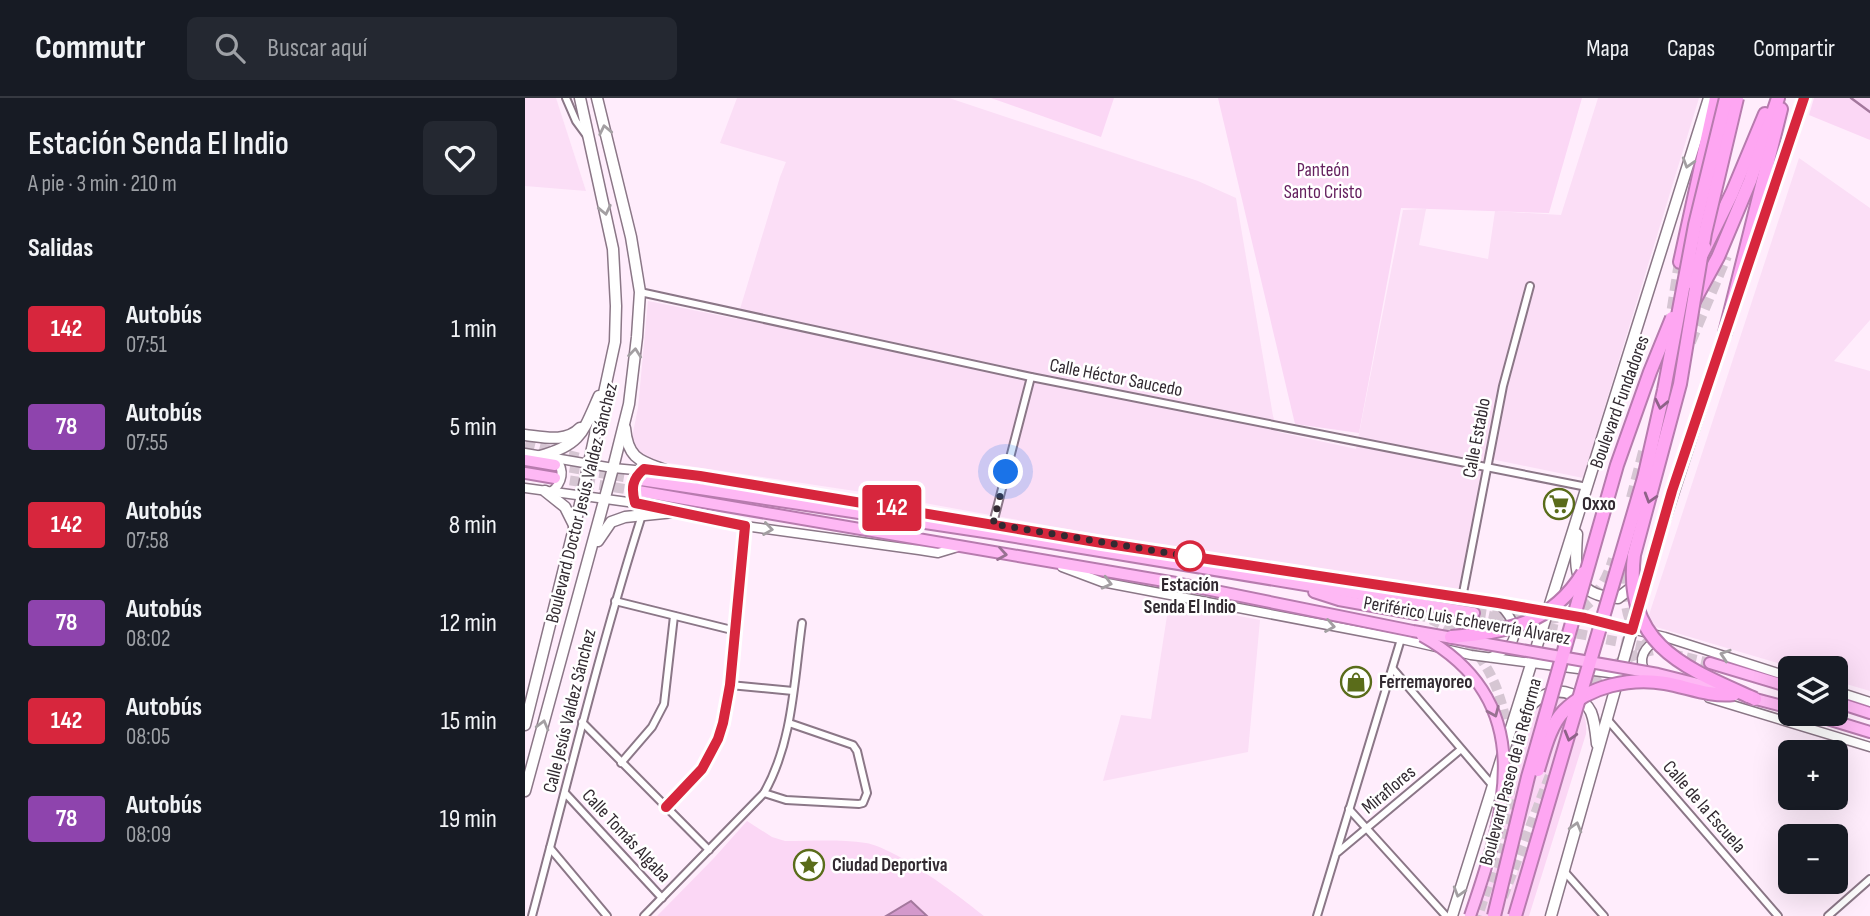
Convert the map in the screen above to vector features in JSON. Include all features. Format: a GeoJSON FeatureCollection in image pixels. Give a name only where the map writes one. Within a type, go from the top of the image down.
{"type":"FeatureCollection","features":[{"type":"Feature","properties":{"kind":"highway"},"geometry":{"type":"LineString","coordinates":[[1679,262],[1716,98]]}},
{"type":"Feature","properties":{"kind":"highway","name":"Boulevard Fundadores"},"geometry":{"type":"LineString","coordinates":[[1515,916],[1596,647],[1654,436],[1695,225],[1726,98]]}},
{"type":"Feature","properties":{"kind":"highway"},"geometry":{"type":"LineString","coordinates":[[1737,98],[1705,233],[1680,384],[1637,544],[1632,573],[1636,605],[1642,620],[1661,649],[1686,667],[1755,699]]}},
{"type":"Feature","properties":{"kind":"highway"},"geometry":{"type":"LineString","coordinates":[[1725,333],[1776,133],[1777,99]]}},
{"type":"Feature","properties":{"kind":"highway"},"geometry":{"type":"LineString","coordinates":[[1726,256],[1760,171],[1776,117],[1777,99]]}},
{"type":"Feature","properties":{"kind":"highway"},"geometry":{"type":"LineString","coordinates":[[1451,637],[1506,630],[1540,617],[1568,594],[1578,580],[1598,538],[1635,430],[1680,327],[1723,244],[1753,172],[1777,99]]}},
{"type":"Feature","properties":{"kind":"highway","name":"Boulevard Fundadores"},"geometry":{"type":"LineString","coordinates":[[1567,639],[1617,465],[1666,331],[1777,99]]}},
{"type":"Feature","properties":{"kind":"highway"},"geometry":{"type":"LineString","coordinates":[[525,460],[555,461]]}},
{"type":"Feature","properties":{"kind":"highway"},"geometry":{"type":"LineString","coordinates":[[525,473],[555,478]]}},
{"type":"Feature","properties":{"kind":"highway","name":"Periférico Luis Echeverría Álvarez"},"geometry":{"type":"LineString","coordinates":[[641,479],[669,478],[992,529],[1302,586],[1474,612]]}},
{"type":"Feature","properties":{"kind":"highway","name":"Periférico Luis Echeverría Álvarez"},"geometry":{"type":"LineString","coordinates":[[641,479],[958,547],[1175,583],[1413,631],[1658,674],[1778,705]]}},
{"type":"Feature","properties":{"kind":"highway"},"geometry":{"type":"LineString","coordinates":[[1302,586],[1332,599],[1417,614]]}},
{"type":"Feature","properties":{"kind":"highway"},"geometry":{"type":"LineString","coordinates":[[1413,631],[1459,661],[1475,677],[1496,714],[1503,739],[1506,766],[1501,811],[1491,856],[1470,916]]}},
{"type":"Feature","properties":{"kind":"highway","name":"Boulevard Paseo de la Reforma"},"geometry":{"type":"LineString","coordinates":[[1493,916],[1567,639]]}},
{"type":"Feature","properties":{"kind":"highway"},"geometry":{"type":"LineString","coordinates":[[1710,663],[1778,683]]}},
{"type":"Feature","properties":{"kind":"highway"},"geometry":{"type":"LineString","coordinates":[[1501,916],[1507,881],[1541,760],[1563,712],[1595,691],[1630,682],[1665,683],[1715,694],[1734,694]]}},
{"type":"Feature","properties":{"kind":"highway"},"geometry":{"type":"LineString","coordinates":[[1848,706],[1870,713]]}},
{"type":"Feature","properties":{"kind":"highway"},"geometry":{"type":"LineString","coordinates":[[1848,725],[1870,732]]}},
{"type":"Feature","properties":{"kind":"main road","name":"Boulevard Doctor Jesús Valdez Sánchez"},"geometry":{"type":"LineString","coordinates":[[525,724],[575,527],[615,342],[613,249],[580,98]]}},
{"type":"Feature","properties":{"kind":"main road","name":"Boulevard Doctor Jesús Valdez Sánchez"},"geometry":{"type":"LineString","coordinates":[[525,791],[605,500],[632,381],[640,292],[631,237],[597,98]]}},
{"type":"Feature","properties":{"kind":"main road"},"geometry":{"type":"LineString","coordinates":[[1449,916],[1578,519],[1709,98]]}},
{"type":"Feature","properties":{"kind":"main road"},"geometry":{"type":"LineString","coordinates":[[1551,916],[1653,556],[1804,98]]}},
{"type":"Feature","properties":{"kind":"main road"},"geometry":{"type":"LineString","coordinates":[[540,456],[562,450],[579,438],[608,376]]}},
{"type":"Feature","properties":{"kind":"main road"},"geometry":{"type":"LineString","coordinates":[[525,435],[554,439],[571,435],[578,431],[591,414]]}},
{"type":"Feature","properties":{"kind":"main road"},"geometry":{"type":"LineString","coordinates":[[624,422],[632,455],[669,478]]}},
{"type":"Feature","properties":{"kind":"main road"},"geometry":{"type":"LineString","coordinates":[[548,492],[565,507],[575,527]]}},
{"type":"Feature","properties":{"kind":"main road"},"geometry":{"type":"LineString","coordinates":[[583,574],[601,534],[611,522],[674,512]]}},
{"type":"Feature","properties":{"kind":"main road"},"geometry":{"type":"LineString","coordinates":[[1578,519],[1577,575],[1583,587],[1593,594],[1618,598],[1626,594],[1638,583],[1653,556]]}},
{"type":"Feature","properties":{"kind":"main road"},"geometry":{"type":"LineString","coordinates":[[1507,736],[1521,715],[1534,703],[1546,693],[1558,691],[1578,697],[1585,703],[1591,712],[1598,748]]}},
{"type":"Feature","properties":{"kind":"street"},"geometry":{"type":"LineString","coordinates":[[566,98],[576,121],[591,144]]}},
{"type":"Feature","properties":{"kind":"street","name":"Calle Establo"},"geometry":{"type":"LineString","coordinates":[[1462,598],[1503,386],[1530,286]]}},
{"type":"Feature","properties":{"kind":"street","name":"Calle Héctor Saucedo"},"geometry":{"type":"LineString","coordinates":[[640,292],[1031,377],[1588,487]]}},
{"type":"Feature","properties":{"kind":"street"},"geometry":{"type":"LineString","coordinates":[[1031,377],[992,529],[1585,618],[1665,637],[1778,673]]}},
{"type":"Feature","properties":{"kind":"street"},"geometry":{"type":"LineString","coordinates":[[525,453],[555,461],[613,468],[641,479]]}},
{"type":"Feature","properties":{"kind":"street"},"geometry":{"type":"LineString","coordinates":[[548,492],[560,482],[562,476],[559,463],[555,461]]}},
{"type":"Feature","properties":{"kind":"street"},"geometry":{"type":"LineString","coordinates":[[635,503],[633,483],[636,476],[641,479]]}},
{"type":"Feature","properties":{"kind":"street"},"geometry":{"type":"LineString","coordinates":[[525,488],[635,503],[745,526],[938,553],[958,547]]}},
{"type":"Feature","properties":{"kind":"street","name":"Calle Jesús Valdez Sánchez"},"geometry":{"type":"LineString","coordinates":[[533,916],[566,794],[582,722],[642,515]]}},
{"type":"Feature","properties":{"kind":"street"},"geometry":{"type":"LineString","coordinates":[[666,807],[702,769],[723,723],[730,685],[745,526]]}},
{"type":"Feature","properties":{"kind":"street"},"geometry":{"type":"LineString","coordinates":[[1043,560],[1102,582],[1488,658],[1654,680],[1870,747]]}},
{"type":"Feature","properties":{"kind":"street"},"geometry":{"type":"LineString","coordinates":[[615,601],[736,631]]}},
{"type":"Feature","properties":{"kind":"street"},"geometry":{"type":"LineString","coordinates":[[1488,658],[1501,653],[1515,636],[1513,618],[1498,603]]}},
{"type":"Feature","properties":{"kind":"street"},"geometry":{"type":"LineString","coordinates":[[621,764],[652,727],[664,704],[674,616]]}},
{"type":"Feature","properties":{"kind":"street"},"geometry":{"type":"LineString","coordinates":[[644,916],[764,793],[778,765],[789,723],[802,623]]}},
{"type":"Feature","properties":{"kind":"street"},"geometry":{"type":"LineString","coordinates":[[1654,680],[1643,669],[1642,656],[1647,647],[1665,637]]}},
{"type":"Feature","properties":{"kind":"street"},"geometry":{"type":"LineString","coordinates":[[1317,916],[1401,639]]}},
{"type":"Feature","properties":{"kind":"street"},"geometry":{"type":"LineString","coordinates":[[1393,669],[1493,786]]}},
{"type":"Feature","properties":{"kind":"street"},"geometry":{"type":"LineString","coordinates":[[730,685],[793,691]]}},
{"type":"Feature","properties":{"kind":"street"},"geometry":{"type":"LineString","coordinates":[[1848,695],[1870,702]]}},
{"type":"Feature","properties":{"kind":"street","name":"Calle de la Escuela"},"geometry":{"type":"LineString","coordinates":[[1607,718],[1778,916]]}},
{"type":"Feature","properties":{"kind":"street"},"geometry":{"type":"LineString","coordinates":[[582,722],[709,850]]}},
{"type":"Feature","properties":{"kind":"street"},"geometry":{"type":"LineString","coordinates":[[764,793],[786,800],[809,802],[859,804],[866,798],[857,751],[853,745],[789,723]]}},
{"type":"Feature","properties":{"kind":"street","name":"Miraflores"},"geometry":{"type":"LineString","coordinates":[[1337,853],[1460,750]]}},
{"type":"Feature","properties":{"kind":"street","name":"Calle Tomás Algaba"},"geometry":{"type":"LineString","coordinates":[[566,794],[662,898]]}},
{"type":"Feature","properties":{"kind":"street"},"geometry":{"type":"LineString","coordinates":[[1349,809],[1449,916]]}},
{"type":"Feature","properties":{"kind":"street"},"geometry":{"type":"LineString","coordinates":[[550,848],[607,916]]}},
{"type":"Feature","properties":{"kind":"street"},"geometry":{"type":"LineString","coordinates":[[1564,871],[1604,916]]}},
{"type":"Feature","properties":{"kind":"street"},"geometry":{"type":"LineString","coordinates":[[1828,916],[1870,879]]}},
{"type":"Feature","properties":{"kind":"shaded area"},"geometry":{"type":"Polygon","coordinates":[[[525,98],[556,98],[586,191],[525,186],[525,98]]]}},
{"type":"Feature","properties":{"kind":"shaded area"},"geometry":{"type":"Polygon","coordinates":[[[737,98],[949,98],[1198,181],[1236,198],[1278,432],[1356,449],[1403,210],[1426,209],[1419,245],[1488,259],[1495,211],[1561,215],[1598,98],[1699,98],[1583,478],[1486,458],[1459,595],[875,494],[628,457],[638,408],[648,301],[737,319],[786,162],[720,143],[737,98]]]}},
{"type":"Feature","properties":{"kind":"shaded area"},"geometry":{"type":"Polygon","coordinates":[[[1799,158],[1870,208],[1870,320],[1834,361],[1870,371],[1870,691],[1848,685],[1848,656],[1778,656],[1778,663],[1646,624],[1799,158]]]}},
{"type":"Feature","properties":{"kind":"shaded area"},"geometry":{"type":"Polygon","coordinates":[[[1169,603],[1260,620],[1248,752],[1103,781],[1121,715],[1151,719],[1169,603]]]}},
{"type":"Feature","properties":{"kind":"shaded area"},"geometry":{"type":"Polygon","coordinates":[[[911,901],[927,916],[886,916],[911,901]]]}},
{"type":"Feature","properties":{"kind":"green space"},"geometry":{"type":"Polygon","coordinates":[[[991,98],[1114,98],[1101,137],[991,98]]]}},
{"type":"Feature","properties":{"kind":"green space","name":"Panteón Santo Cristo"},"geometry":{"type":"Polygon","coordinates":[[[1218,98],[1582,98],[1549,213],[1401,208],[1359,433],[1295,424],[1218,98]]]}},
{"type":"Feature","properties":{"kind":"green space"},"geometry":{"type":"Polygon","coordinates":[[[1814,98],[1870,98],[1870,140],[1809,115],[1814,98]]]}},
{"type":"Feature","properties":{"kind":"green space"},"geometry":{"type":"Polygon","coordinates":[[[1559,698],[1572,702],[1584,714],[1586,734],[1529,916],[1500,916],[1542,810],[1533,805],[1488,916],[1475,916],[1506,840],[1487,838],[1527,720],[1544,703],[1559,698]]]}},
{"type":"Feature","properties":{"kind":"green space","name":"Ciudad Deportiva"},"geometry":{"type":"Polygon","coordinates":[[[747,821],[772,837],[785,841],[846,841],[879,847],[927,874],[984,916],[657,916],[747,821]]]}},
{"type":"Feature","properties":{"kind":"waterway"},"geometry":{"type":"LineString","coordinates":[[1851,98],[1870,112]]}},
{"type":"Feature","properties":{"kind":"tunnel"},"geometry":{"type":"LineString","coordinates":[[1690,342],[1726,256]]}},
{"type":"Feature","properties":{"kind":"tunnel"},"geometry":{"type":"LineString","coordinates":[[1670,327],[1680,262]]}},
{"type":"Feature","properties":{"kind":"tunnel"},"geometry":{"type":"LineString","coordinates":[[1660,435],[1679,368]]}},
{"type":"Feature","properties":{"kind":"tunnel"},"geometry":{"type":"LineString","coordinates":[[525,444],[596,462]]}},
{"type":"Feature","properties":{"kind":"tunnel"},"geometry":{"type":"LineString","coordinates":[[1632,498],[1645,448]]}},
{"type":"Feature","properties":{"kind":"tunnel"},"geometry":{"type":"LineString","coordinates":[[555,465],[641,480]]}},
{"type":"Feature","properties":{"kind":"tunnel"},"geometry":{"type":"LineString","coordinates":[[555,478],[638,491]]}},
{"type":"Feature","properties":{"kind":"tunnel"},"geometry":{"type":"LineString","coordinates":[[1630,554],[1626,584],[1629,616],[1638,634],[1655,650]]}},
{"type":"Feature","properties":{"kind":"tunnel"},"geometry":{"type":"LineString","coordinates":[[1474,612],[1539,619],[1559,617],[1576,611],[1591,600],[1604,583],[1614,559]]}},
{"type":"Feature","properties":{"kind":"tunnel"},"geometry":{"type":"LineString","coordinates":[[1474,613],[1650,648]]}},
{"type":"Feature","properties":{"kind":"tunnel"},"geometry":{"type":"LineString","coordinates":[[1417,614],[1437,622],[1455,634],[1479,656],[1495,684],[1507,727],[1510,773],[1506,818],[1497,858],[1478,916]]}},
{"type":"Feature","properties":{"kind":"tunnel"},"geometry":{"type":"LineString","coordinates":[[1584,696],[1598,678],[1614,665],[1655,650]]}},
{"type":"Feature","properties":{"kind":"tunnel"},"geometry":{"type":"LineString","coordinates":[[1672,654],[1710,663]]}},
{"type":"Feature","properties":{"kind":"tunnel"},"geometry":{"type":"LineString","coordinates":[[1503,897],[1550,775]]}},
{"type":"Feature","properties":{"kind":"bus line","name":"142"},"geometry":{"type":"LineString","coordinates":[[666,807],[702,769],[723,723],[730,685],[745,526],[635,503],[633,483],[644,469],[1292,573],[1498,603],[1585,618],[1632,630],[1672,491],[1804,98]]}},
{"type":"Feature","properties":{"kind":"place","name":"Oxxo"},"geometry":{"type":"Point","coordinates":[1559,504]}},
{"type":"Feature","properties":{"kind":"place","name":"Estación Senda El Indio"},"geometry":{"type":"Point","coordinates":[1190,556]}},
{"type":"Feature","properties":{"kind":"place","name":"Ferremayoreo"},"geometry":{"type":"Point","coordinates":[1356,682]}},
{"type":"Feature","properties":{"kind":"place","name":"Ciudad Deportiva"},"geometry":{"type":"Point","coordinates":[809,865]}},
{"type":"Feature","properties":{"kind":"route"},"geometry":{"type":"LineString","coordinates":[[1006,472],[993,524],[1193,557],[1190,556]]}}]}
